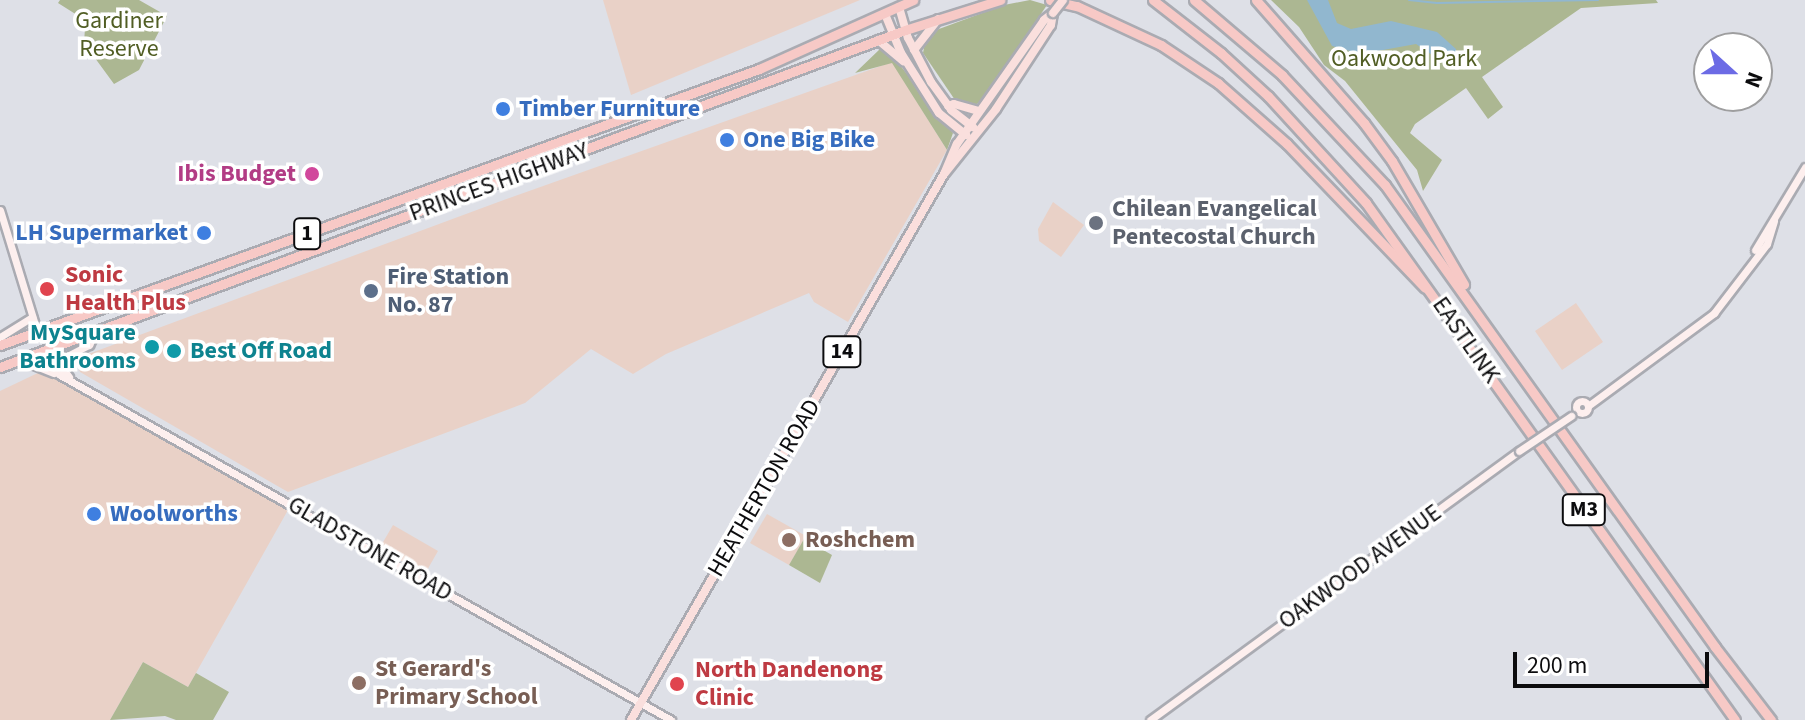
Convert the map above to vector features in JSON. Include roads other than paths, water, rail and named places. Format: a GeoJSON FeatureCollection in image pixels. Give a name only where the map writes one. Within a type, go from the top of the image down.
{"type":"FeatureCollection","features":[{"type":"Feature","properties":{"kind":"highway","name":"PRINCES HIGHWAY"},"geometry":{"type":"LineString","coordinates":[[0,345],[759,69],[913,0]]}},
{"type":"Feature","properties":{"kind":"highway","name":"PRINCES HIGHWAY"},"geometry":{"type":"LineString","coordinates":[[7,365],[894,34],[1000,0]]}},
{"type":"Feature","properties":{"kind":"highway"},"geometry":{"type":"LineString","coordinates":[[1050,0],[1076,3],[1161,45],[1241,101],[1437,299]]}},
{"type":"Feature","properties":{"kind":"highway","name":"EASTLINK"},"geometry":{"type":"LineString","coordinates":[[1153,0],[1221,53],[1313,142],[1381,221],[1735,720]]}},
{"type":"Feature","properties":{"kind":"highway","name":"EASTLINK"},"geometry":{"type":"LineString","coordinates":[[1194,0],[1282,75],[1385,185],[1715,647],[1771,720]]}},
{"type":"Feature","properties":{"kind":"highway"},"geometry":{"type":"LineString","coordinates":[[1256,0],[1337,90],[1392,161],[1445,246],[1480,315]]}},
{"type":"Feature","properties":{"kind":"highway"},"geometry":{"type":"LineString","coordinates":[[37,331],[45,350]]}},
{"type":"Feature","properties":{"kind":"main road","name":"HEATHERTON ROAD"},"geometry":{"type":"LineString","coordinates":[[944,174],[976,136],[1063,0]]}},
{"type":"Feature","properties":{"kind":"main road"},"geometry":{"type":"LineString","coordinates":[[899,7],[914,50],[948,106],[976,136]]}},
{"type":"Feature","properties":{"kind":"main road"},"geometry":{"type":"LineString","coordinates":[[885,14],[907,64],[939,113],[950,125],[967,129]]}},
{"type":"Feature","properties":{"kind":"main road"},"geometry":{"type":"LineString","coordinates":[[914,50],[938,19]]}},
{"type":"Feature","properties":{"kind":"main road","name":"HEATHERTON ROAD"},"geometry":{"type":"LineString","coordinates":[[631,720],[967,129],[1048,22]]}},
{"type":"Feature","properties":{"kind":"main road"},"geometry":{"type":"LineString","coordinates":[[878,40],[907,64]]}},
{"type":"Feature","properties":{"kind":"main road"},"geometry":{"type":"LineString","coordinates":[[948,106],[954,104],[979,111]]}},
{"type":"Feature","properties":{"kind":"main road","name":"OAKWOOD AVENUE"},"geometry":{"type":"LineString","coordinates":[[1150,720],[1519,451],[1575,412],[1586,412],[1586,404],[1708,318],[1728,298],[1805,167]]}},
{"type":"Feature","properties":{"kind":"main road"},"geometry":{"type":"LineString","coordinates":[[0,210],[37,331]]}},
{"type":"Feature","properties":{"kind":"main road"},"geometry":{"type":"LineString","coordinates":[[0,337],[32,317]]}},
{"type":"Feature","properties":{"kind":"main road"},"geometry":{"type":"LineString","coordinates":[[59,365],[66,356],[89,345],[96,331]]}},
{"type":"Feature","properties":{"kind":"main road"},"geometry":{"type":"LineString","coordinates":[[45,350],[48,365],[60,375]]}},
{"type":"Feature","properties":{"kind":"main road","name":"GLADSTONE ROAD"},"geometry":{"type":"LineString","coordinates":[[45,350],[69,377]]}},
{"type":"Feature","properties":{"kind":"main road","name":"GLADSTONE ROAD"},"geometry":{"type":"LineString","coordinates":[[7,365],[69,377],[671,720]]}},
{"type":"Feature","properties":{"kind":"water"},"geometry":{"type":"Polygon","coordinates":[[[1307,0],[1328,0],[1337,23],[1351,29],[1391,21],[1437,32],[1456,49],[1455,63],[1447,65],[1416,44],[1361,54],[1332,46],[1307,0]]]}},
{"type":"Feature","properties":{"kind":"waterway"},"geometry":{"type":"LineString","coordinates":[[1409,0],[1437,3],[1598,0]]}},
{"type":"Feature","properties":{"kind":"place","name":"Timber Furniture"},"geometry":{"type":"Point","coordinates":[503,109]}},
{"type":"Feature","properties":{"kind":"place","name":"One Big Bike"},"geometry":{"type":"Point","coordinates":[727,140]}},
{"type":"Feature","properties":{"kind":"place","name":"Ibis Budget"},"geometry":{"type":"Point","coordinates":[312,174]}},
{"type":"Feature","properties":{"kind":"place","name":"Chilean Evangelical Pentecostal Church"},"geometry":{"type":"Point","coordinates":[1096,223]}},
{"type":"Feature","properties":{"kind":"place","name":"LH Supermarket"},"geometry":{"type":"Point","coordinates":[204,233]}},
{"type":"Feature","properties":{"kind":"place","name":"Sonic Health Plus"},"geometry":{"type":"Point","coordinates":[47,289]}},
{"type":"Feature","properties":{"kind":"place","name":"Fire Station No. 87"},"geometry":{"type":"Point","coordinates":[371,291]}},
{"type":"Feature","properties":{"kind":"place","name":"MySquare Bathrooms"},"geometry":{"type":"Point","coordinates":[152,347]}},
{"type":"Feature","properties":{"kind":"place","name":"Best Off Road"},"geometry":{"type":"Point","coordinates":[174,351]}},
{"type":"Feature","properties":{"kind":"place","name":"Woolworths"},"geometry":{"type":"Point","coordinates":[94,514]}},
{"type":"Feature","properties":{"kind":"place","name":"Roshchem"},"geometry":{"type":"Point","coordinates":[789,540]}},
{"type":"Feature","properties":{"kind":"place","name":"St Gerard's Primary School"},"geometry":{"type":"Point","coordinates":[359,683]}},
{"type":"Feature","properties":{"kind":"place","name":"North Dandenong Clinic"},"geometry":{"type":"Point","coordinates":[677,684]}},
{"type":"Feature","properties":{"kind":"park label","name":"Gardiner Reserve"},"geometry":{"type":"Point","coordinates":[119,35]}},
{"type":"Feature","properties":{"kind":"park label","name":"Oakwood Park"},"geometry":{"type":"Point","coordinates":[1404,59]}}]}
